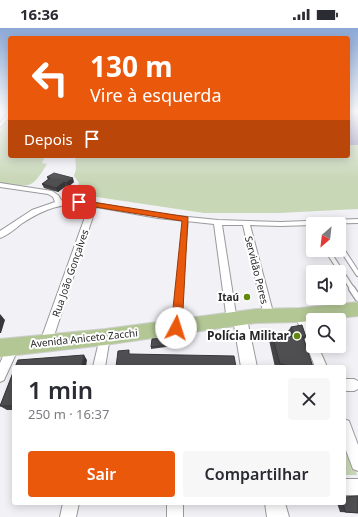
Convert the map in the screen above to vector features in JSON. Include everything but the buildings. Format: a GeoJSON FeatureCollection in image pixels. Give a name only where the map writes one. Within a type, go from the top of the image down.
{"type":"FeatureCollection","features":[{"type":"Feature","properties":{"kind":"main road","name":"Avenida Aniceto Zacchi"},"geometry":{"type":"LineString","coordinates":[[7,347],[105,337],[269,316],[300,315],[358,307]]}},
{"type":"Feature","properties":{"kind":"street"},"geometry":{"type":"LineString","coordinates":[[0,185],[50,192],[56,196],[59,203]]}},
{"type":"Feature","properties":{"kind":"street"},"geometry":{"type":"LineString","coordinates":[[0,235],[35,212],[59,203],[74,202],[186,219],[218,222],[306,225]]}},
{"type":"Feature","properties":{"kind":"street","name":"Rua João Gonçalves"},"geometry":{"type":"LineString","coordinates":[[46,342],[93,204]]}},
{"type":"Feature","properties":{"kind":"street"},"geometry":{"type":"LineString","coordinates":[[346,222],[358,221]]}},
{"type":"Feature","properties":{"kind":"street"},"geometry":{"type":"LineString","coordinates":[[218,222],[236,320],[248,365]]}},
{"type":"Feature","properties":{"kind":"street","name":"Servidão Peres"},"geometry":{"type":"LineString","coordinates":[[246,223],[269,316]]}},
{"type":"Feature","properties":{"kind":"street"},"geometry":{"type":"LineString","coordinates":[[300,315],[321,365]]}},
{"type":"Feature","properties":{"kind":"street"},"geometry":{"type":"LineString","coordinates":[[99,365],[105,337]]}},
{"type":"Feature","properties":{"kind":"street"},"geometry":{"type":"LineString","coordinates":[[0,376],[7,347]]}},
{"type":"Feature","properties":{"kind":"street"},"geometry":{"type":"LineString","coordinates":[[346,431],[358,464]]}},
{"type":"Feature","properties":{"kind":"street"},"geometry":{"type":"LineString","coordinates":[[346,487],[358,487]]}},
{"type":"Feature","properties":{"kind":"street"},"geometry":{"type":"LineString","coordinates":[[68,517],[71,505]]}},
{"type":"Feature","properties":{"kind":"street"},"geometry":{"type":"LineString","coordinates":[[175,505],[175,517]]}},
{"type":"Feature","properties":{"kind":"street"},"geometry":{"type":"LineString","coordinates":[[275,505],[278,517]]}},
{"type":"Feature","properties":{"kind":"lane"},"geometry":{"type":"LineString","coordinates":[[176,328],[186,219]]}},
{"type":"Feature","properties":{"kind":"lane"},"geometry":{"type":"LineString","coordinates":[[346,256],[358,274]]}},
{"type":"Feature","properties":{"kind":"lane"},"geometry":{"type":"LineString","coordinates":[[331,257],[358,307]]}},
{"type":"Feature","properties":{"kind":"green space"},"geometry":{"type":"Polygon","coordinates":[[[0,134],[8,134],[8,158],[44,158],[42,163],[47,164],[42,173],[33,183],[29,185],[18,185],[0,183],[0,134]]]}},
{"type":"Feature","properties":{"kind":"green space"},"geometry":{"type":"Polygon","coordinates":[[[350,145],[358,145],[358,209],[279,213],[204,213],[90,196],[77,192],[79,183],[74,176],[76,169],[75,158],[350,158],[350,145]]]}},
{"type":"Feature","properties":{"kind":"green space"},"geometry":{"type":"Polygon","coordinates":[[[346,444],[357,475],[346,475],[346,444]]]}},
{"type":"Feature","properties":{"kind":"shaded area"},"geometry":{"type":"Polygon","coordinates":[[[350,134],[358,134],[358,145],[350,145],[350,134]]]}},
{"type":"Feature","properties":{"kind":"place","name":"Itaú"},"geometry":{"type":"Point","coordinates":[247,297]}},
{"type":"Feature","properties":{"kind":"place","name":"Polícia Militar"},"geometry":{"type":"Point","coordinates":[297,336]}},
{"type":"Feature","properties":{"kind":"route"},"geometry":{"type":"LineString","coordinates":[[79,202],[158,216],[186,219],[176,328]]}}]}
